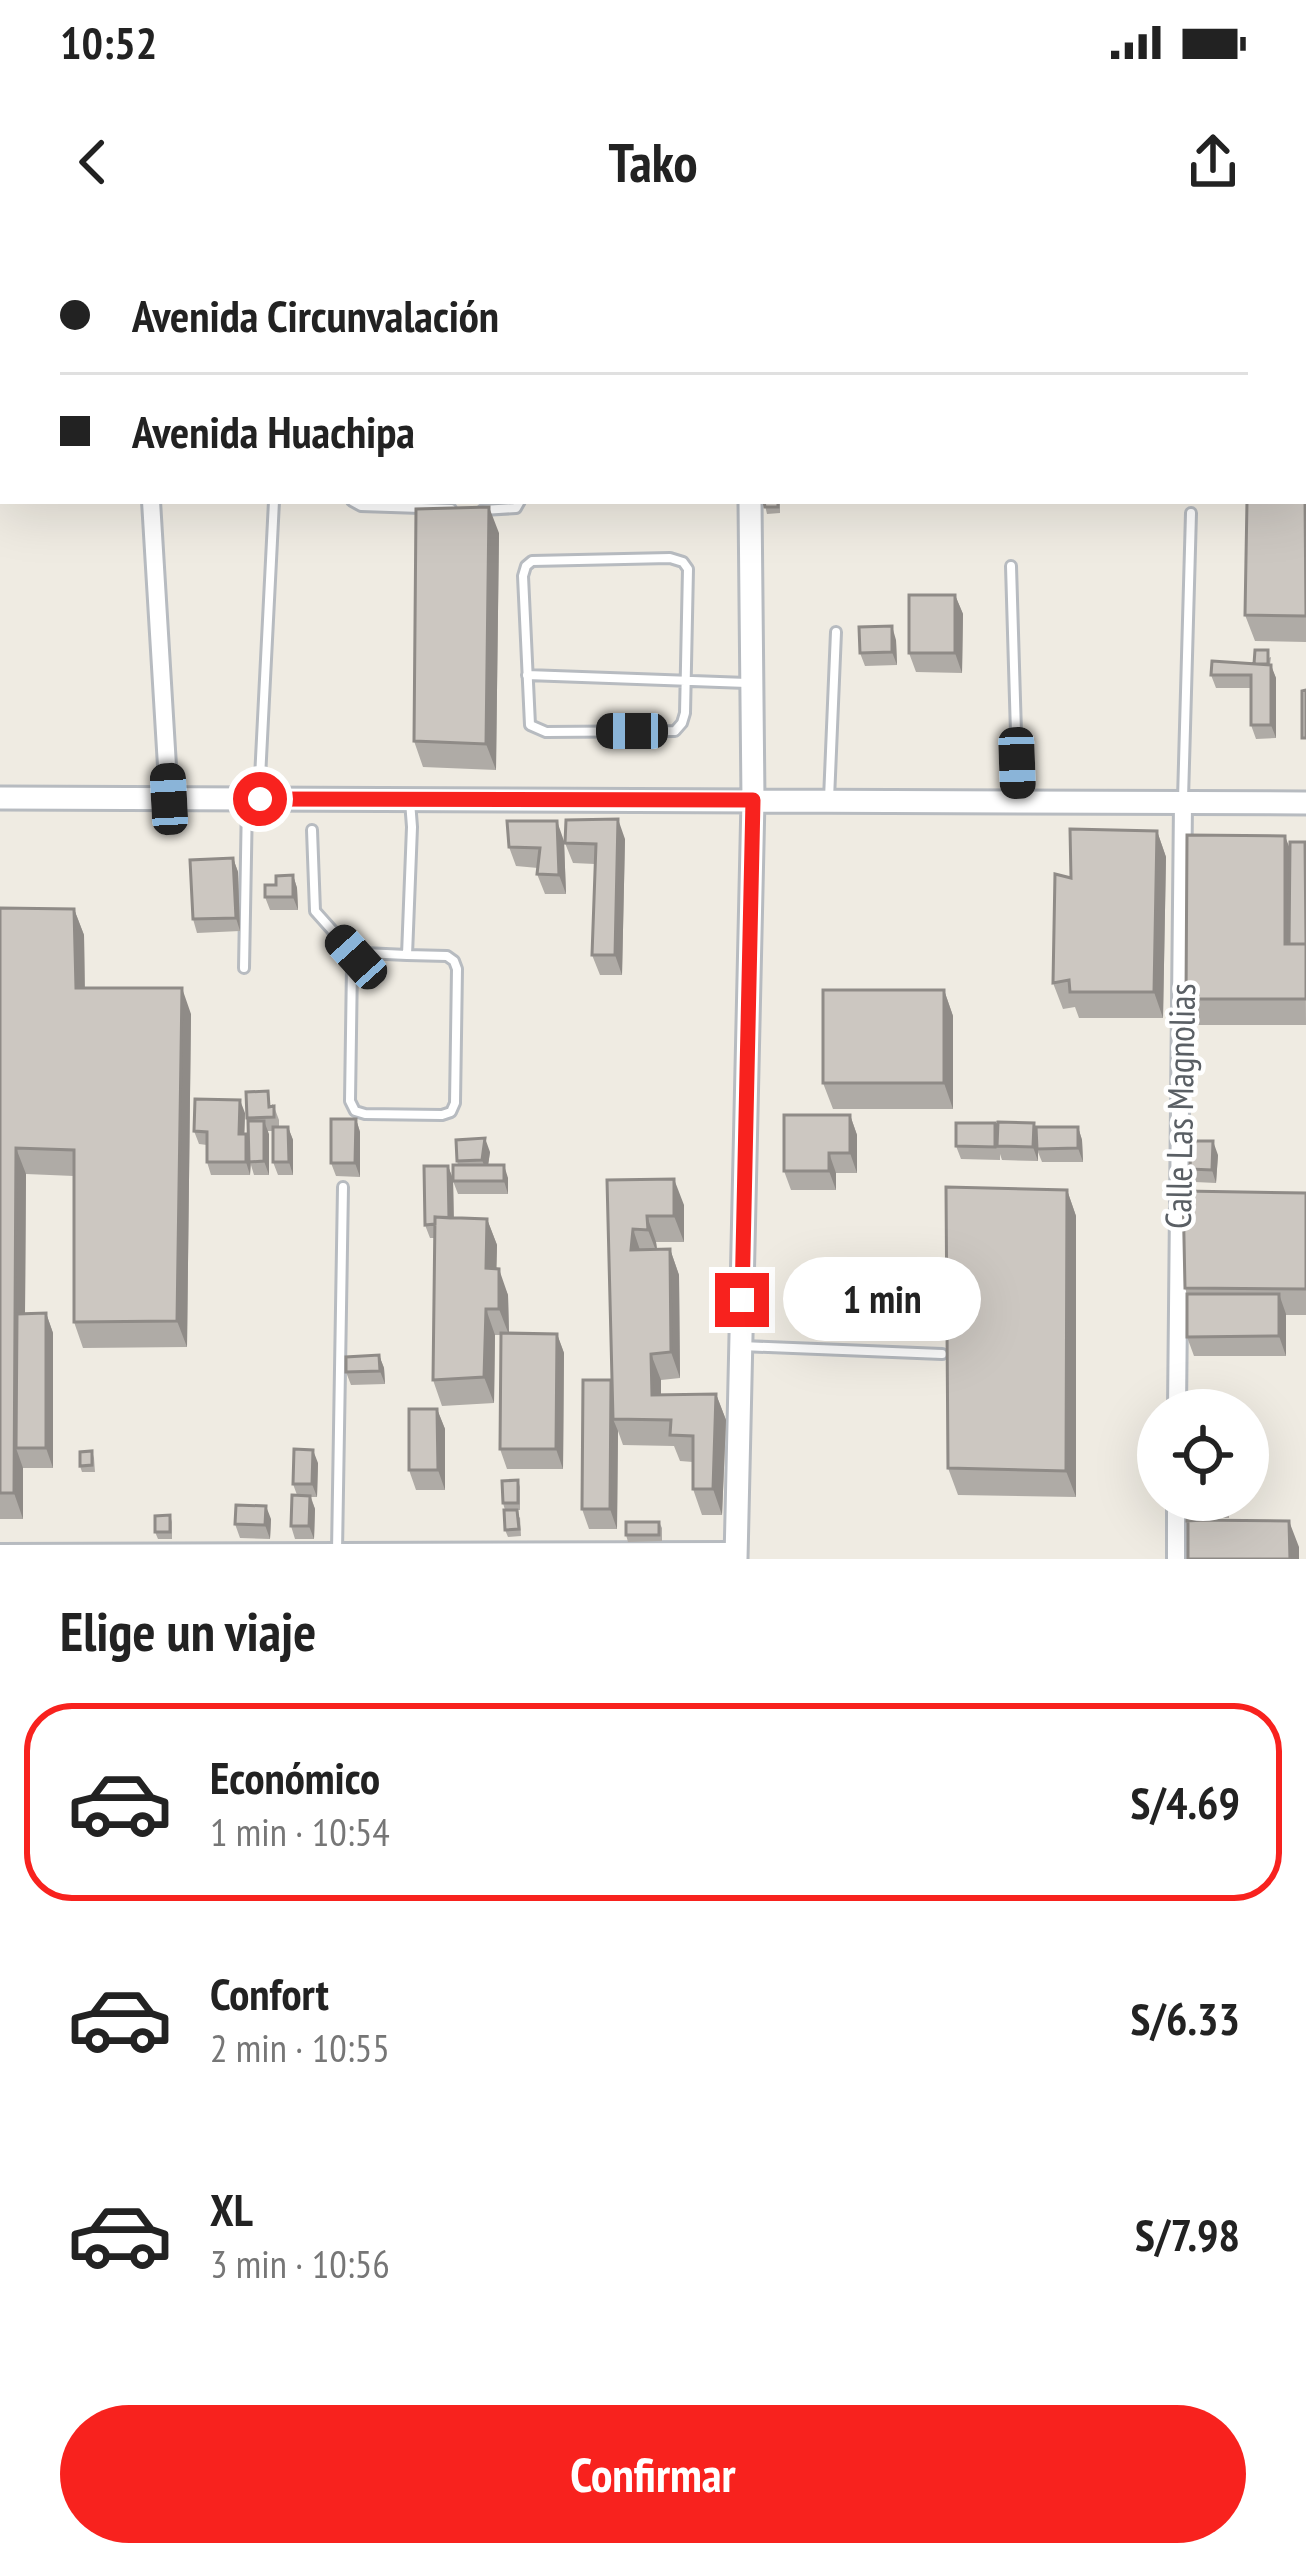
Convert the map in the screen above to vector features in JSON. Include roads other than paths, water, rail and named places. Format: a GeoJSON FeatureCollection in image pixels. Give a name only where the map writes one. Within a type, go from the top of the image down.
{"type":"FeatureCollection","features":[{"type":"Feature","properties":{"kind":"street"},"geometry":{"type":"LineString","coordinates":[[151,504],[169,799]]}},
{"type":"Feature","properties":{"kind":"street"},"geometry":{"type":"LineString","coordinates":[[0,1553],[736,1555],[753,800],[750,504]]}},
{"type":"Feature","properties":{"kind":"street"},"geometry":{"type":"LineString","coordinates":[[0,798],[1306,803]]}},
{"type":"Feature","properties":{"kind":"street","name":"Calle Las Magnolias"},"geometry":{"type":"LineString","coordinates":[[1177,1389],[1184,802]]}},
{"type":"Feature","properties":{"kind":"street"},"geometry":{"type":"LineString","coordinates":[[1175,1559],[1176,1521]]}},
{"type":"Feature","properties":{"kind":"lane"},"geometry":{"type":"LineString","coordinates":[[244,968],[274,504]]}},
{"type":"Feature","properties":{"kind":"lane"},"geometry":{"type":"LineString","coordinates":[[357,504],[510,510],[518,504]]}},
{"type":"Feature","properties":{"kind":"lane"},"geometry":{"type":"LineString","coordinates":[[1184,802],[1190,513]]}},
{"type":"Feature","properties":{"kind":"lane"},"geometry":{"type":"LineString","coordinates":[[670,558],[683,562],[688,568],[686,682],[685,713],[675,731],[546,732],[530,725],[526,566],[532,561],[670,558]]}},
{"type":"Feature","properties":{"kind":"lane"},"geometry":{"type":"LineString","coordinates":[[1012,566],[1018,801]]}},
{"type":"Feature","properties":{"kind":"lane"},"geometry":{"type":"LineString","coordinates":[[829,800],[836,632]]}},
{"type":"Feature","properties":{"kind":"lane"},"geometry":{"type":"LineString","coordinates":[[526,675],[752,683]]}},
{"type":"Feature","properties":{"kind":"lane"},"geometry":{"type":"LineString","coordinates":[[407,955],[410,799]]}},
{"type":"Feature","properties":{"kind":"lane"},"geometry":{"type":"LineString","coordinates":[[312,830],[315,911],[356,957]]}},
{"type":"Feature","properties":{"kind":"lane"},"geometry":{"type":"LineString","coordinates":[[364,953],[447,956],[454,961],[455,1103],[451,1112],[355,1111],[350,1101],[352,964],[356,957],[364,953]]}},
{"type":"Feature","properties":{"kind":"lane"},"geometry":{"type":"LineString","coordinates":[[337,1552],[343,1187]]}},
{"type":"Feature","properties":{"kind":"lane"},"geometry":{"type":"LineString","coordinates":[[741,1346],[942,1354]]}}]}
